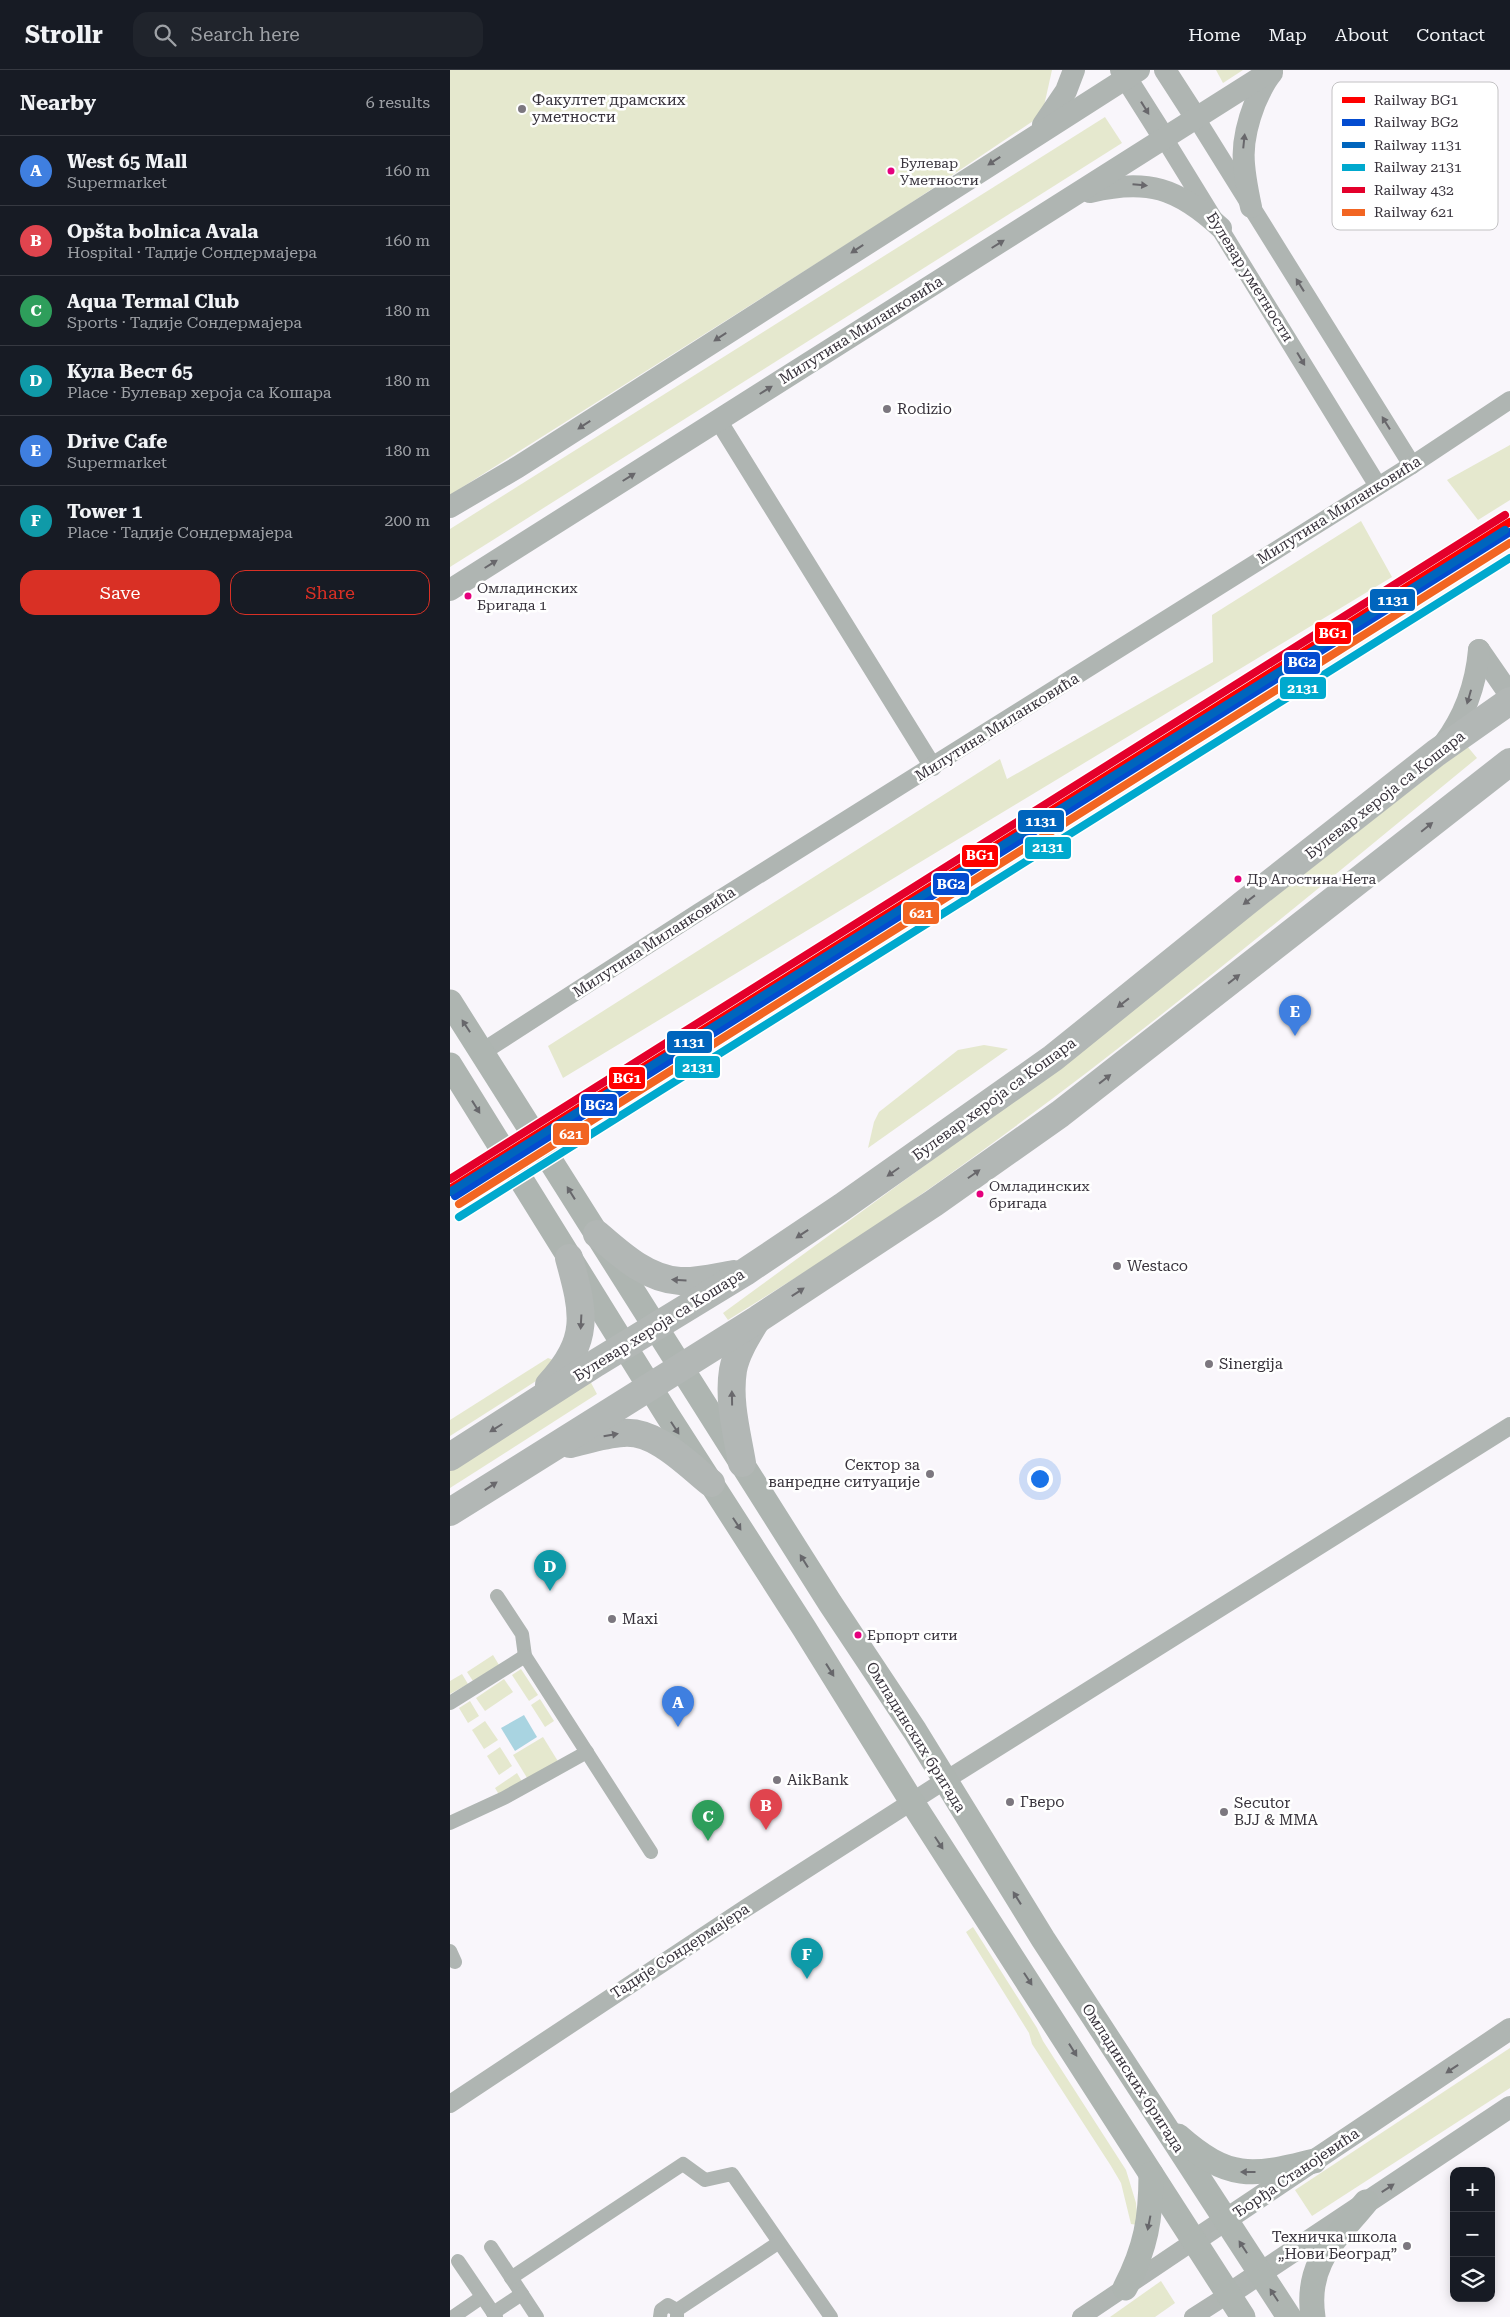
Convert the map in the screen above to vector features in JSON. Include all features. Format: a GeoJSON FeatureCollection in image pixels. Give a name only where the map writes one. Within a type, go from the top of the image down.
{"type":"FeatureCollection","features":[{"type":"Feature","properties":{"kind":"main road","name":"Булевар хероја са Кошара"},"geometry":{"type":"LineString","coordinates":[[450,1457],[745,1272],[850,1202],[1053,1058],[1245,903],[1436,753],[1510,701]]}},
{"type":"Feature","properties":{"kind":"main road"},"geometry":{"type":"LineString","coordinates":[[450,1512],[758,1319],[934,1202],[1060,1114],[1510,762]]}},
{"type":"Feature","properties":{"kind":"main road"},"geometry":{"type":"LineString","coordinates":[[1464,797],[1488,790],[1510,788]]}},
{"type":"Feature","properties":{"kind":"main road","name":"Омладинских бригада"},"geometry":{"type":"LineString","coordinates":[[450,1002],[1158,2117],[1289,2317]]}},
{"type":"Feature","properties":{"kind":"main road"},"geometry":{"type":"LineString","coordinates":[[450,1065],[569,1258],[912,1802],[1244,2317]]}},
{"type":"Feature","properties":{"kind":"main road"},"geometry":{"type":"LineString","coordinates":[[597,1234],[624,1258],[668,1279],[697,1280],[745,1272]]}},
{"type":"Feature","properties":{"kind":"main road"},"geometry":{"type":"LineString","coordinates":[[532,1404],[562,1372],[574,1353],[579,1339],[581,1308],[569,1258]]}},
{"type":"Feature","properties":{"kind":"main road"},"geometry":{"type":"LineString","coordinates":[[742,1463],[733,1409],[733,1370],[740,1350],[758,1319]]}},
{"type":"Feature","properties":{"kind":"main road"},"geometry":{"type":"LineString","coordinates":[[547,1450],[624,1432],[644,1436],[680,1458],[711,1483]]}},
{"type":"Feature","properties":{"kind":"main road"},"geometry":{"type":"LineString","coordinates":[[1158,2117],[1194,2150],[1215,2163],[1238,2172],[1249,2173],[1286,2168],[1314,2161]]}},
{"type":"Feature","properties":{"kind":"main road"},"geometry":{"type":"LineString","coordinates":[[1126,2288],[1137,2266],[1145,2243],[1151,2212],[1151,2174]]}},
{"type":"Feature","properties":{"kind":"main road"},"geometry":{"type":"LineString","coordinates":[[1313,2317],[1312,2288],[1316,2267],[1325,2252],[1366,2202]]}},
{"type":"Feature","properties":{"kind":"street"},"geometry":{"type":"LineString","coordinates":[[1035,135],[1051,115],[1066,91],[1074,70]]}},
{"type":"Feature","properties":{"kind":"street"},"geometry":{"type":"LineString","coordinates":[[1166,70],[1412,465]]}},
{"type":"Feature","properties":{"kind":"street"},"geometry":{"type":"LineString","coordinates":[[1251,207],[1243,161],[1246,126],[1266,79],[1274,70]]}},
{"type":"Feature","properties":{"kind":"street","name":"Милутина Миланковића"},"geometry":{"type":"LineString","coordinates":[[450,590],[1274,70]]}},
{"type":"Feature","properties":{"kind":"street"},"geometry":{"type":"LineString","coordinates":[[450,507],[518,467],[1035,135],[1128,73]]}},
{"type":"Feature","properties":{"kind":"street","name":"Булевар уметности"},"geometry":{"type":"LineString","coordinates":[[1128,73],[1164,138],[1378,486]]}},
{"type":"Feature","properties":{"kind":"street"},"geometry":{"type":"LineString","coordinates":[[1074,195],[1126,184],[1148,186],[1166,191],[1187,201],[1220,228]]}},
{"type":"Feature","properties":{"kind":"street","name":"Милутина Миланковића"},"geometry":{"type":"LineString","coordinates":[[482,1052],[699,912],[1412,465],[1510,400]]}},
{"type":"Feature","properties":{"kind":"street"},"geometry":{"type":"LineString","coordinates":[[718,420],[933,767]]}},
{"type":"Feature","properties":{"kind":"street"},"geometry":{"type":"LineString","coordinates":[[1436,753],[1454,730],[1469,701],[1478,668],[1479,650],[1510,695]]}},
{"type":"Feature","properties":{"kind":"street","name":"Тадије Сондермајера"},"geometry":{"type":"LineString","coordinates":[[450,2104],[746,1908],[944,1781],[1510,1426]]}},
{"type":"Feature","properties":{"kind":"street"},"geometry":{"type":"LineString","coordinates":[[498,1596],[522,1634],[525,1656],[651,1852]]}},
{"type":"Feature","properties":{"kind":"street"},"geometry":{"type":"LineString","coordinates":[[450,1703],[525,1656]]}},
{"type":"Feature","properties":{"kind":"street"},"geometry":{"type":"LineString","coordinates":[[450,1823],[504,1798],[586,1752]]}},
{"type":"Feature","properties":{"kind":"street","name":"Ђорђа Станојевића"},"geometry":{"type":"LineString","coordinates":[[1082,2317],[1510,2029]]}},
{"type":"Feature","properties":{"kind":"street"},"geometry":{"type":"LineString","coordinates":[[1193,2317],[1510,2107]]}},
{"type":"Feature","properties":{"kind":"street"},"geometry":{"type":"LineString","coordinates":[[512,2278],[683,2164],[705,2180],[732,2174],[831,2317]]}},
{"type":"Feature","properties":{"kind":"street"},"geometry":{"type":"LineString","coordinates":[[660,2317],[661,2310],[666,2306],[672,2306],[677,2313],[778,2243]]}},
{"type":"Feature","properties":{"kind":"street"},"geometry":{"type":"LineString","coordinates":[[491,2247],[537,2317]]}},
{"type":"Feature","properties":{"kind":"street"},"geometry":{"type":"LineString","coordinates":[[458,2261],[494,2315],[522,2294]]}},
{"type":"Feature","properties":{"kind":"street"},"geometry":{"type":"LineString","coordinates":[[453,2317],[482,2297]]}},
{"type":"Feature","properties":{"kind":"green space"},"geometry":{"type":"Polygon","coordinates":[[[450,70],[1052,70],[1042,115],[890,217],[450,495],[450,70]]]}},
{"type":"Feature","properties":{"kind":"green space"},"geometry":{"type":"Polygon","coordinates":[[[1216,70],[1243,70],[1223,83],[1216,70]]]}},
{"type":"Feature","properties":{"kind":"green space"},"geometry":{"type":"Polygon","coordinates":[[[1105,117],[1122,143],[450,567],[450,529],[1105,117]]]}},
{"type":"Feature","properties":{"kind":"green space"},"geometry":{"type":"Polygon","coordinates":[[[1510,445],[1510,500],[1478,520],[1447,480],[1510,445]]]}},
{"type":"Feature","properties":{"kind":"green space"},"geometry":{"type":"Polygon","coordinates":[[[1361,521],[1392,577],[563,1078],[548,1046],[1000,759],[1007,779],[1213,662],[1212,615],[1361,521]]]}},
{"type":"Feature","properties":{"kind":"green space"},"geometry":{"type":"Polygon","coordinates":[[[1467,746],[1477,758],[1250,944],[1097,1065],[940,1181],[843,1248],[728,1320],[723,1313],[1036,1084],[1467,746]]]}},
{"type":"Feature","properties":{"kind":"green space"},"geometry":{"type":"Polygon","coordinates":[[[984,1045],[1008,1049],[868,1148],[874,1122],[879,1112],[958,1050],[984,1045]]]}},
{"type":"Feature","properties":{"kind":"green space"},"geometry":{"type":"Polygon","coordinates":[[[548,1358],[556,1361],[536,1381],[450,1436],[450,1420],[548,1358]]]}},
{"type":"Feature","properties":{"kind":"green space"},"geometry":{"type":"Polygon","coordinates":[[[589,1379],[597,1394],[450,1488],[450,1468],[589,1379]]]}},
{"type":"Feature","properties":{"kind":"green space"},"geometry":{"type":"Polygon","coordinates":[[[493,1655],[499,1665],[473,1681],[467,1672],[493,1655]]]}},
{"type":"Feature","properties":{"kind":"green space"},"geometry":{"type":"Polygon","coordinates":[[[521,1669],[538,1695],[529,1701],[512,1675],[521,1669]]]}},
{"type":"Feature","properties":{"kind":"green space"},"geometry":{"type":"Polygon","coordinates":[[[462,1674],[468,1684],[450,1694],[450,1681],[462,1674]]]}},
{"type":"Feature","properties":{"kind":"green space"},"geometry":{"type":"Polygon","coordinates":[[[504,1679],[513,1692],[485,1711],[476,1698],[504,1679]]]}},
{"type":"Feature","properties":{"kind":"green space"},"geometry":{"type":"Polygon","coordinates":[[[540,1699],[554,1721],[545,1727],[531,1705],[540,1699]]]}},
{"type":"Feature","properties":{"kind":"green space"},"geometry":{"type":"Polygon","coordinates":[[[470,1701],[479,1716],[468,1723],[459,1708],[470,1701]]]}},
{"type":"Feature","properties":{"kind":"green space"},"geometry":{"type":"Polygon","coordinates":[[[485,1721],[498,1740],[484,1749],[472,1730],[485,1721]]]}},
{"type":"Feature","properties":{"kind":"green space"},"geometry":{"type":"Polygon","coordinates":[[[543,1737],[559,1763],[529,1781],[513,1755],[543,1737]]]}},
{"type":"Feature","properties":{"kind":"green space"},"geometry":{"type":"Polygon","coordinates":[[[500,1747],[512,1766],[499,1775],[487,1756],[500,1747]]]}},
{"type":"Feature","properties":{"kind":"green space"},"geometry":{"type":"Polygon","coordinates":[[[517,1773],[524,1785],[501,1798],[495,1788],[517,1773]]]}},
{"type":"Feature","properties":{"kind":"green space"},"geometry":{"type":"Polygon","coordinates":[[[973,1927],[1037,2028],[1043,2041],[1126,2170],[1136,2203],[1138,2225],[1131,2224],[1121,2183],[1032,2044],[1029,2033],[966,1932],[973,1927]]]}},
{"type":"Feature","properties":{"kind":"green space"},"geometry":{"type":"Polygon","coordinates":[[[1510,2048],[1510,2088],[1312,2216],[1295,2190],[1510,2048]]]}},
{"type":"Feature","properties":{"kind":"green space"},"geometry":{"type":"Polygon","coordinates":[[[1161,2281],[1175,2303],[1155,2317],[1110,2317],[1161,2281]]]}},
{"type":"Feature","properties":{"kind":"water"},"geometry":{"type":"Polygon","coordinates":[[[524,1715],[537,1737],[515,1751],[501,1728],[524,1715]]]}},
{"type":"Feature","properties":{"kind":"rail line","name":"432"},"geometry":{"type":"LineString","coordinates":[[450,1179],[1505,515]]}},
{"type":"Feature","properties":{"kind":"rail line","name":"BG1"},"geometry":{"type":"LineString","coordinates":[[450,1189],[1510,522]]}},
{"type":"Feature","properties":{"kind":"rail line","name":"1131"},"geometry":{"type":"LineString","coordinates":[[450,1192],[1505,530]]}},
{"type":"Feature","properties":{"kind":"rail line","name":"BG2"},"geometry":{"type":"LineString","coordinates":[[455,1196],[1510,532]]}},
{"type":"Feature","properties":{"kind":"rail line","name":"621"},"geometry":{"type":"LineString","coordinates":[[459,1204],[1510,543]]}},
{"type":"Feature","properties":{"kind":"rail line","name":"2131"},"geometry":{"type":"LineString","coordinates":[[459,1217],[1510,558]]}},
{"type":"Feature","properties":{"kind":"place","name":"Факултет драмских уметности"},"geometry":{"type":"Point","coordinates":[522,109]}},
{"type":"Feature","properties":{"kind":"place","name":"Булевар Уметности"},"geometry":{"type":"Point","coordinates":[891,171]}},
{"type":"Feature","properties":{"kind":"place","name":"Rodizio"},"geometry":{"type":"Point","coordinates":[887,409]}},
{"type":"Feature","properties":{"kind":"place","name":"Омладинских Бригада 1"},"geometry":{"type":"Point","coordinates":[468,596]}},
{"type":"Feature","properties":{"kind":"place","name":"Др Агостина Нета"},"geometry":{"type":"Point","coordinates":[1238,879]}},
{"type":"Feature","properties":{"kind":"place","name":"Drive Cafe"},"geometry":{"type":"Point","coordinates":[1295,1036]}},
{"type":"Feature","properties":{"kind":"place","name":"Омладинских бригада"},"geometry":{"type":"Point","coordinates":[980,1194]}},
{"type":"Feature","properties":{"kind":"place","name":"Westaco"},"geometry":{"type":"Point","coordinates":[1117,1266]}},
{"type":"Feature","properties":{"kind":"place","name":"Sinergija"},"geometry":{"type":"Point","coordinates":[1209,1364]}},
{"type":"Feature","properties":{"kind":"place","name":"Сектор за ванредне ситуације"},"geometry":{"type":"Point","coordinates":[930,1474]}},
{"type":"Feature","properties":{"kind":"place","name":"Кула Вест 65"},"geometry":{"type":"Point","coordinates":[550,1591]}},
{"type":"Feature","properties":{"kind":"place","name":"Maxi"},"geometry":{"type":"Point","coordinates":[612,1619]}},
{"type":"Feature","properties":{"kind":"place","name":"Ерпорт сити"},"geometry":{"type":"Point","coordinates":[858,1635]}},
{"type":"Feature","properties":{"kind":"place","name":"West 65 Mall"},"geometry":{"type":"Point","coordinates":[678,1727]}},
{"type":"Feature","properties":{"kind":"place","name":"AikBank"},"geometry":{"type":"Point","coordinates":[777,1780]}},
{"type":"Feature","properties":{"kind":"place","name":"Гверо"},"geometry":{"type":"Point","coordinates":[1010,1802]}},
{"type":"Feature","properties":{"kind":"place","name":"Secutor BJJ & MMA"},"geometry":{"type":"Point","coordinates":[1224,1812]}},
{"type":"Feature","properties":{"kind":"place","name":"Opšta bolnica Avala"},"geometry":{"type":"Point","coordinates":[766,1830]}},
{"type":"Feature","properties":{"kind":"place","name":"Aqua Termal Club"},"geometry":{"type":"Point","coordinates":[708,1841]}},
{"type":"Feature","properties":{"kind":"place","name":"Tower 1"},"geometry":{"type":"Point","coordinates":[807,1979]}},
{"type":"Feature","properties":{"kind":"place","name":"Техничка школа „Нови Београд”"},"geometry":{"type":"Point","coordinates":[1407,2246]}}]}
